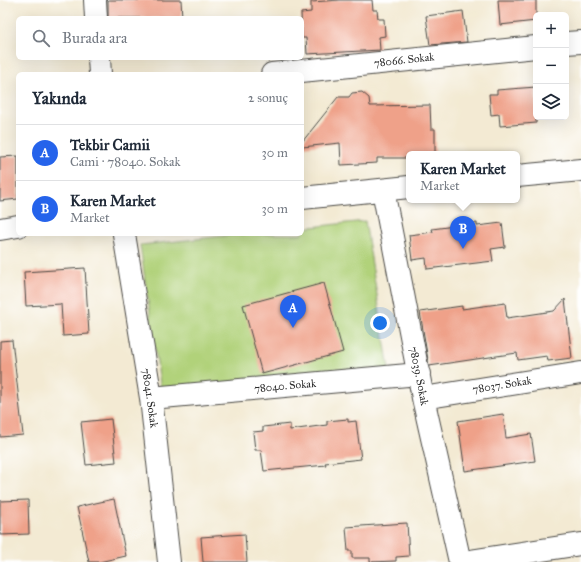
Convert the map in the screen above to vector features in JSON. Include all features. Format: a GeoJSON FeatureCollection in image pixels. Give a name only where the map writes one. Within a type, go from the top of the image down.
{"type":"FeatureCollection","features":[{"type":"Feature","properties":{"kind":"street"},"geometry":{"type":"LineString","coordinates":[[95,0],[96,16]]}},
{"type":"Feature","properties":{"kind":"street"},"geometry":{"type":"LineString","coordinates":[[569,44],[581,42]]}},
{"type":"Feature","properties":{"kind":"street","name":"78066. Sokak"},"geometry":{"type":"LineString","coordinates":[[292,72],[533,47]]}},
{"type":"Feature","properties":{"kind":"street"},"geometry":{"type":"LineString","coordinates":[[98,60],[100,72]]}},
{"type":"Feature","properties":{"kind":"street"},"geometry":{"type":"LineString","coordinates":[[520,176],[581,170]]}},
{"type":"Feature","properties":{"kind":"street"},"geometry":{"type":"LineString","coordinates":[[304,198],[406,187]]}},
{"type":"Feature","properties":{"kind":"street","name":"78039. Sokak"},"geometry":{"type":"LineString","coordinates":[[383,190],[423,398],[460,562]]}},
{"type":"Feature","properties":{"kind":"street"},"geometry":{"type":"LineString","coordinates":[[0,229],[16,226]]}},
{"type":"Feature","properties":{"kind":"street","name":"78041. Sokak"},"geometry":{"type":"LineString","coordinates":[[124,236],[151,398],[169,562]]}},
{"type":"Feature","properties":{"kind":"street","name":"78037. Sokak"},"geometry":{"type":"LineString","coordinates":[[423,398],[581,373]]}},
{"type":"Feature","properties":{"kind":"street","name":"78040. Sokak"},"geometry":{"type":"LineString","coordinates":[[151,398],[419,374]]}},
{"type":"Feature","properties":{"kind":"street"},"geometry":{"type":"LineString","coordinates":[[463,562],[581,544]]}},
{"type":"Feature","properties":{"kind":"green space"},"geometry":{"type":"Polygon","coordinates":[[[365,221],[389,369],[162,397],[140,245],[224,236],[304,236],[304,228],[365,221]]]}},
{"type":"Feature","properties":{"kind":"building"},"geometry":{"type":"Polygon","coordinates":[[[108,0],[181,0],[182,16],[108,16],[108,0]]]}},
{"type":"Feature","properties":{"kind":"building"},"geometry":{"type":"Polygon","coordinates":[[[372,0],[373,10],[377,10],[378,19],[384,19],[385,36],[379,37],[380,50],[307,54],[306,38],[304,38],[304,16],[301,16],[301,13],[311,12],[311,2],[372,0]]]}},
{"type":"Feature","properties":{"kind":"building"},"geometry":{"type":"Polygon","coordinates":[[[498,0],[536,0],[536,12],[533,12],[533,21],[500,25],[498,0]]]}},
{"type":"Feature","properties":{"kind":"building"},"geometry":{"type":"Polygon","coordinates":[[[463,11],[467,42],[430,45],[426,16],[463,11]]]}},
{"type":"Feature","properties":{"kind":"building"},"geometry":{"type":"Polygon","coordinates":[[[533,87],[533,120],[536,120],[536,123],[500,126],[499,114],[491,115],[489,94],[497,94],[497,90],[533,87]]]}},
{"type":"Feature","properties":{"kind":"building"},"geometry":{"type":"Polygon","coordinates":[[[362,92],[369,98],[370,106],[430,105],[431,129],[435,129],[435,151],[406,151],[406,158],[377,158],[377,163],[341,165],[340,143],[304,147],[304,140],[338,97],[349,97],[352,93],[362,92]]]}},
{"type":"Feature","properties":{"kind":"building"},"geometry":{"type":"Polygon","coordinates":[[[16,156],[16,199],[0,201],[0,157],[16,156]]]}},
{"type":"Feature","properties":{"kind":"building"},"geometry":{"type":"Polygon","coordinates":[[[477,223],[477,226],[502,223],[505,247],[491,249],[493,261],[427,269],[426,258],[412,260],[409,235],[433,232],[432,229],[477,223]]]}},
{"type":"Feature","properties":{"kind":"building"},"geometry":{"type":"Polygon","coordinates":[[[85,268],[89,334],[63,336],[61,304],[26,306],[24,272],[85,268]]]}},
{"type":"Feature","properties":{"kind":"building"},"geometry":{"type":"Polygon","coordinates":[[[324,283],[343,352],[262,374],[243,305],[324,283]]]}},
{"type":"Feature","properties":{"kind":"building"},"geometry":{"type":"Polygon","coordinates":[[[565,299],[572,358],[548,361],[547,356],[518,360],[517,353],[429,366],[420,312],[462,306],[462,309],[505,303],[507,318],[554,311],[565,299]]]}},
{"type":"Feature","properties":{"kind":"building"},"geometry":{"type":"Polygon","coordinates":[[[12,340],[23,435],[0,437],[0,341],[12,340]]]}},
{"type":"Feature","properties":{"kind":"building"},"geometry":{"type":"Polygon","coordinates":[[[503,414],[506,438],[531,434],[535,461],[465,471],[458,421],[503,414]]]}},
{"type":"Feature","properties":{"kind":"building"},"geometry":{"type":"Polygon","coordinates":[[[111,419],[116,462],[86,465],[81,422],[111,419]]]}},
{"type":"Feature","properties":{"kind":"building"},"geometry":{"type":"Polygon","coordinates":[[[348,419],[348,422],[356,421],[361,459],[325,463],[326,465],[264,471],[261,450],[255,450],[253,432],[263,431],[263,427],[290,424],[290,430],[327,425],[327,421],[348,419]]]}},
{"type":"Feature","properties":{"kind":"building"},"geometry":{"type":"Polygon","coordinates":[[[114,499],[126,556],[99,562],[89,562],[77,507],[114,499]]]}},
{"type":"Feature","properties":{"kind":"building"},"geometry":{"type":"Polygon","coordinates":[[[28,500],[29,534],[0,535],[0,501],[28,500]]]}},
{"type":"Feature","properties":{"kind":"building"},"geometry":{"type":"Polygon","coordinates":[[[407,523],[409,556],[396,557],[396,561],[370,562],[370,558],[352,558],[352,551],[348,551],[346,527],[407,523]]]}},
{"type":"Feature","properties":{"kind":"building"},"geometry":{"type":"Polygon","coordinates":[[[245,534],[247,562],[203,562],[201,537],[245,534]]]}},
{"type":"Feature","properties":{"kind":"place","name":"Karen Market"},"geometry":{"type":"Point","coordinates":[463,249]}},
{"type":"Feature","properties":{"kind":"place","name":"Tekbir Camii"},"geometry":{"type":"Point","coordinates":[293,328]}}]}
